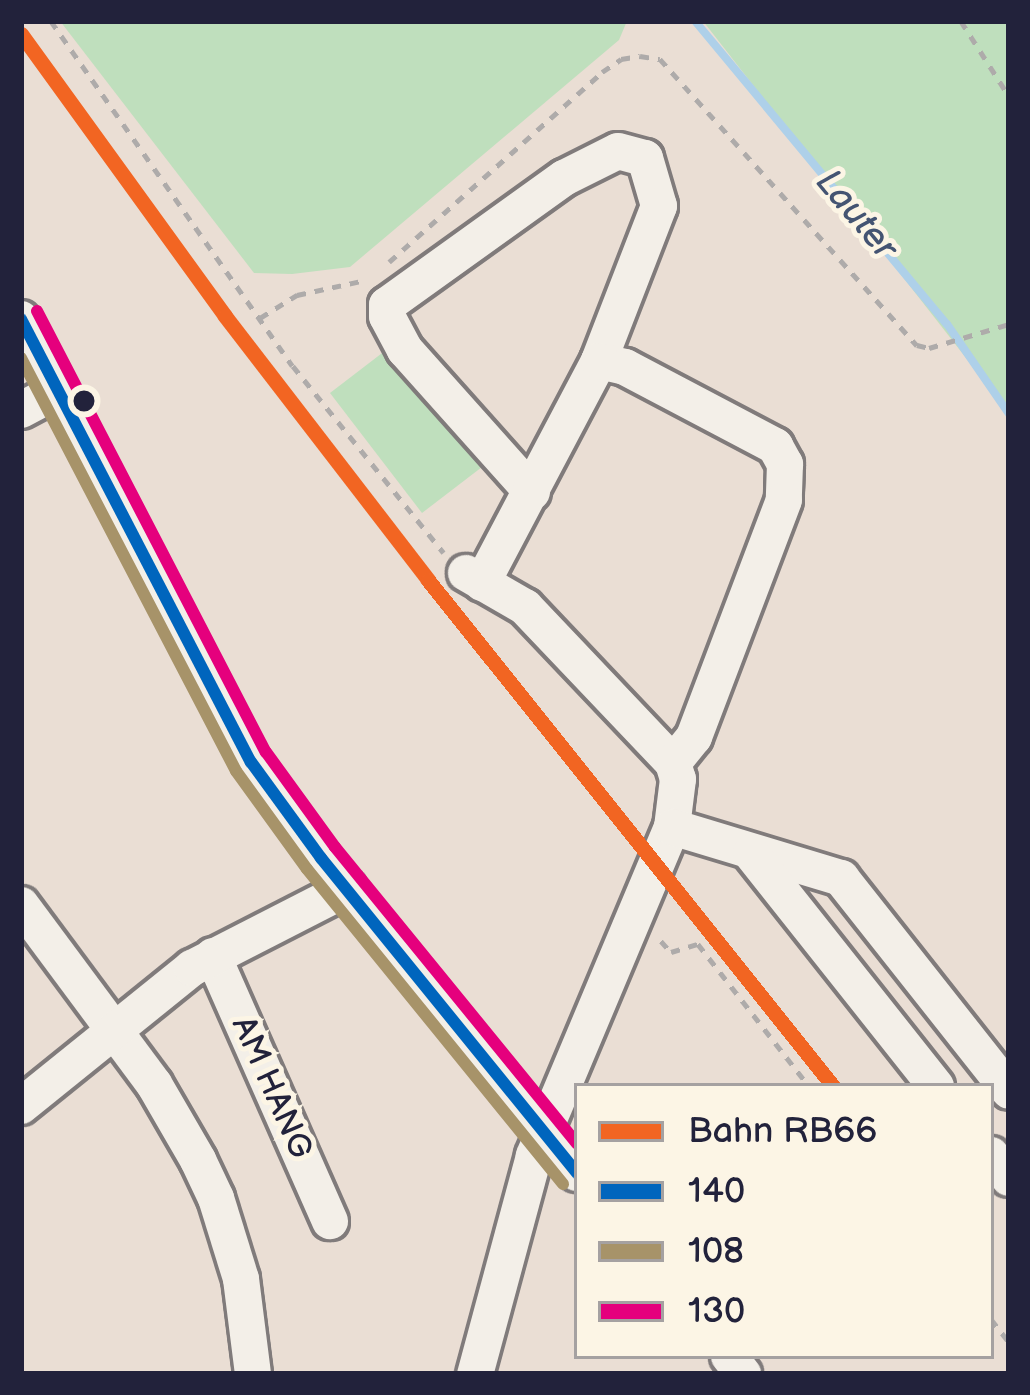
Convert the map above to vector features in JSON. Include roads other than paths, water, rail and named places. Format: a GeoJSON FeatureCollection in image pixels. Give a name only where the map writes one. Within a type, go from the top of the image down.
{"type":"FeatureCollection","features":[{"type":"Feature","properties":{"kind":"street"},"geometry":{"type":"LineString","coordinates":[[475,1374],[543,1132],[672,826],[678,779],[673,764],[526,607],[474,578],[532,492],[599,361],[659,206],[645,158],[618,152],[564,178],[387,305],[387,316],[405,350],[532,492]]}},
{"type":"Feature","properties":{"kind":"street"},"geometry":{"type":"LineString","coordinates":[[21,319],[251,762],[574,1169]]}},
{"type":"Feature","properties":{"kind":"street"},"geometry":{"type":"LineString","coordinates":[[599,361],[625,368],[775,446],[785,464],[784,500],[694,736],[673,764]]}},
{"type":"Feature","properties":{"kind":"street"},"geometry":{"type":"LineString","coordinates":[[21,410],[59,390]]}},
{"type":"Feature","properties":{"kind":"street"},"geometry":{"type":"LineString","coordinates":[[672,826],[841,878],[1009,1091]]}},
{"type":"Feature","properties":{"kind":"street"},"geometry":{"type":"LineString","coordinates":[[752,853],[934,1083]]}},
{"type":"Feature","properties":{"kind":"street"},"geometry":{"type":"LineString","coordinates":[[21,1106],[213,956],[348,888]]}},
{"type":"Feature","properties":{"kind":"street"},"geometry":{"type":"LineString","coordinates":[[21,905],[154,1084],[216,1198],[241,1279],[254,1374]]}},
{"type":"Feature","properties":{"kind":"street","name":"AM HANG"},"geometry":{"type":"LineString","coordinates":[[213,956],[330,1221]]}},
{"type":"Feature","properties":{"kind":"waterway","name":"Lauter"},"geometry":{"type":"LineString","coordinates":[[695,21],[947,324],[1009,414]]}},
{"type":"Feature","properties":{"kind":"rail line","name":"RB66"},"geometry":{"type":"LineString","coordinates":[[21,34],[225,316],[428,580],[831,1083]]}}]}
